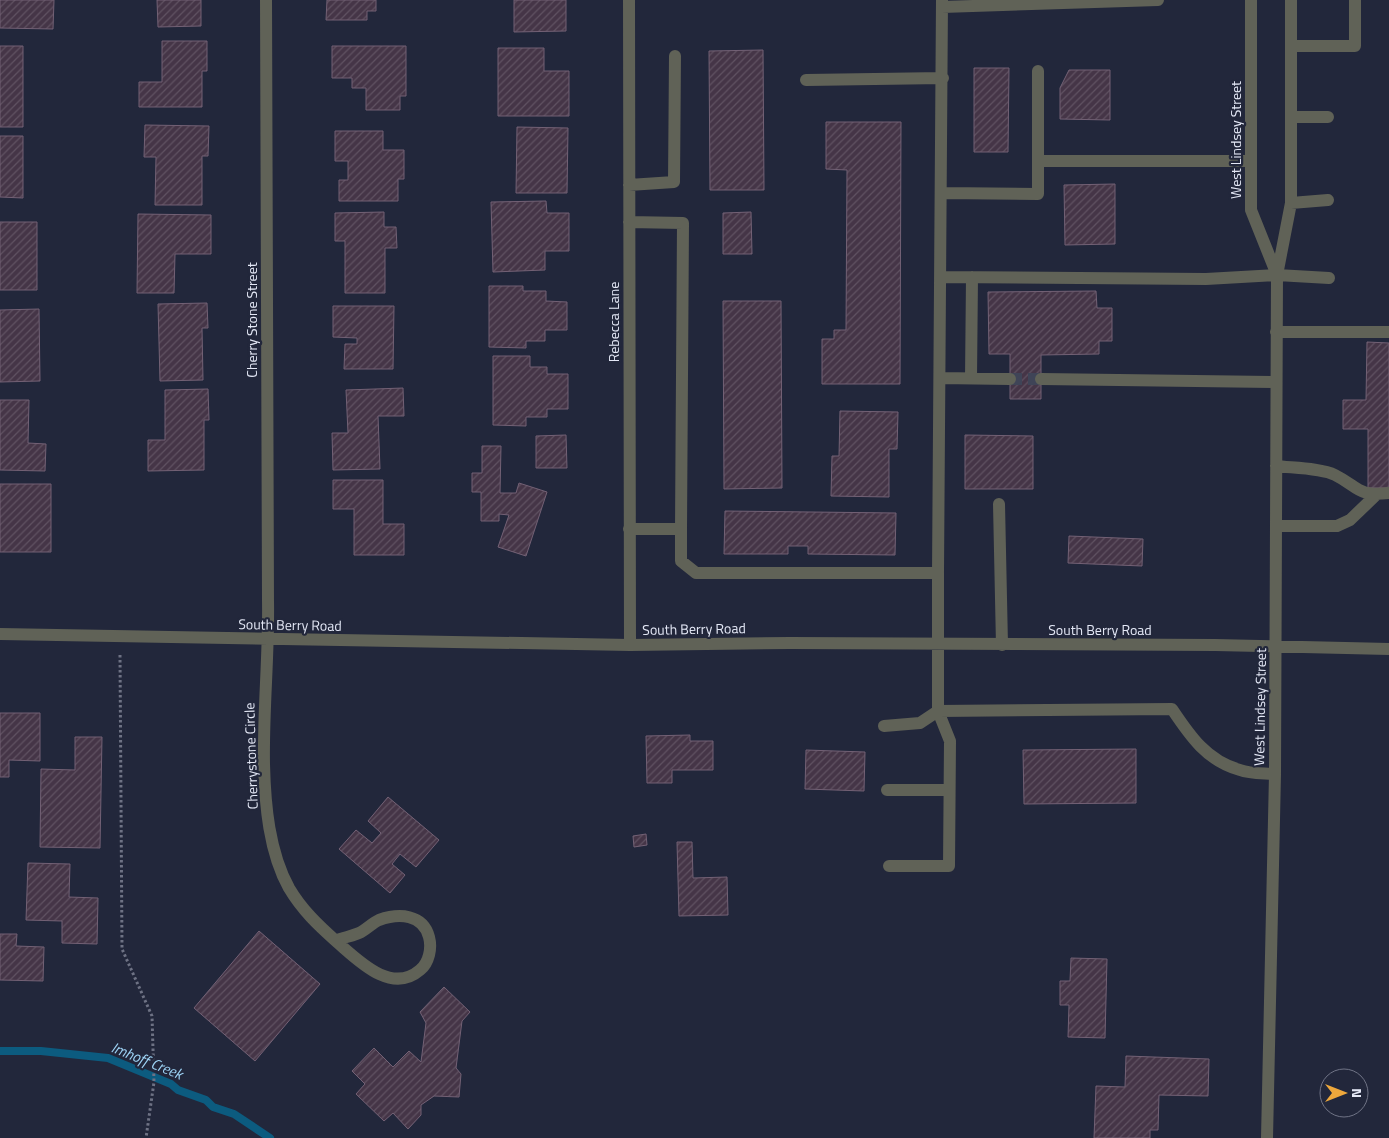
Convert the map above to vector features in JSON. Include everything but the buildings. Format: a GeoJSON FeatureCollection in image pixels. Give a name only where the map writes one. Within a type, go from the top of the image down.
{"type":"FeatureCollection","features":[{"type":"Feature","properties":{"kind":"street","name":"Cherry Stone Street"},"geometry":{"type":"LineString","coordinates":[[266,0],[268,640]]}},
{"type":"Feature","properties":{"kind":"street","name":"Rebecca Lane"},"geometry":{"type":"LineString","coordinates":[[629,0],[630,645]]}},
{"type":"Feature","properties":{"kind":"street"},"geometry":{"type":"LineString","coordinates":[[889,866],[949,866],[950,741],[938,711],[942,3],[1158,0]]}},
{"type":"Feature","properties":{"kind":"street","name":"West Lindsey Street"},"geometry":{"type":"LineString","coordinates":[[1251,0],[1251,210],[1277,275]]}},
{"type":"Feature","properties":{"kind":"street","name":"West Lindsey Street"},"geometry":{"type":"LineString","coordinates":[[1267,1138],[1275,774],[1277,275],[1291,203],[1291,0]]}},
{"type":"Feature","properties":{"kind":"street"},"geometry":{"type":"LineString","coordinates":[[1292,46],[1355,46],[1355,0]]}},
{"type":"Feature","properties":{"kind":"street"},"geometry":{"type":"LineString","coordinates":[[629,185],[674,182],[675,56]]}},
{"type":"Feature","properties":{"kind":"street"},"geometry":{"type":"LineString","coordinates":[[941,193],[1038,194],[1038,71]]}},
{"type":"Feature","properties":{"kind":"street"},"geometry":{"type":"LineString","coordinates":[[806,80],[943,78]]}},
{"type":"Feature","properties":{"kind":"street"},"geometry":{"type":"LineString","coordinates":[[1291,117],[1328,117]]}},
{"type":"Feature","properties":{"kind":"street"},"geometry":{"type":"LineString","coordinates":[[1038,161],[1250,161]]}},
{"type":"Feature","properties":{"kind":"street"},"geometry":{"type":"LineString","coordinates":[[1291,203],[1328,200]]}},
{"type":"Feature","properties":{"kind":"street"},"geometry":{"type":"LineString","coordinates":[[629,222],[683,223],[681,561],[696,573],[938,573]]}},
{"type":"Feature","properties":{"kind":"street"},"geometry":{"type":"LineString","coordinates":[[940,277],[1206,279],[1277,275],[1329,278]]}},
{"type":"Feature","properties":{"kind":"street"},"geometry":{"type":"LineString","coordinates":[[971,378],[972,277]]}},
{"type":"Feature","properties":{"kind":"street"},"geometry":{"type":"LineString","coordinates":[[1276,332],[1389,332]]}},
{"type":"Feature","properties":{"kind":"street"},"geometry":{"type":"LineString","coordinates":[[940,378],[1010,379]]}},
{"type":"Feature","properties":{"kind":"street"},"geometry":{"type":"LineString","coordinates":[[1040,379],[1276,382]]}},
{"type":"Feature","properties":{"kind":"street"},"geometry":{"type":"LineString","coordinates":[[1276,466],[1334,474],[1356,491],[1383,493]]}},
{"type":"Feature","properties":{"kind":"street"},"geometry":{"type":"LineString","coordinates":[[1276,526],[1337,526],[1350,520],[1383,493]]}},
{"type":"Feature","properties":{"kind":"street"},"geometry":{"type":"LineString","coordinates":[[1000,504],[1002,645]]}},
{"type":"Feature","properties":{"kind":"street"},"geometry":{"type":"LineString","coordinates":[[629,529],[681,529]]}},
{"type":"Feature","properties":{"kind":"street","name":"South Berry Road"},"geometry":{"type":"LineString","coordinates":[[0,634],[630,645],[938,644],[1276,646],[1389,649]]}},
{"type":"Feature","properties":{"kind":"street","name":"Cherrystone Circle"},"geometry":{"type":"LineString","coordinates":[[268,640],[265,682],[264,766],[267,811],[275,855],[288,885],[304,911],[363,966],[383,976],[400,979],[410,977],[420,970],[427,963],[430,940],[424,924],[411,916],[377,921],[360,933],[336,940]]}},
{"type":"Feature","properties":{"kind":"street"},"geometry":{"type":"LineString","coordinates":[[884,726],[920,723],[938,711],[1172,709],[1192,739],[1206,754],[1240,770],[1275,774]]}},
{"type":"Feature","properties":{"kind":"street"},"geometry":{"type":"LineString","coordinates":[[887,790],[949,790]]}},
{"type":"Feature","properties":{"kind":"path"},"geometry":{"type":"LineString","coordinates":[[120,637],[122,949],[152,1016],[155,1049],[154,1082],[146,1138]]}},
{"type":"Feature","properties":{"kind":"waterway","name":"Imhoff Creek"},"geometry":{"type":"LineString","coordinates":[[0,1051],[41,1051],[108,1058],[171,1084],[178,1090],[206,1100],[213,1107],[234,1114],[270,1138]]}},
{"type":"Feature","properties":{"kind":"tunnel"},"geometry":{"type":"LineString","coordinates":[[1010,379],[1041,379]]}}]}
